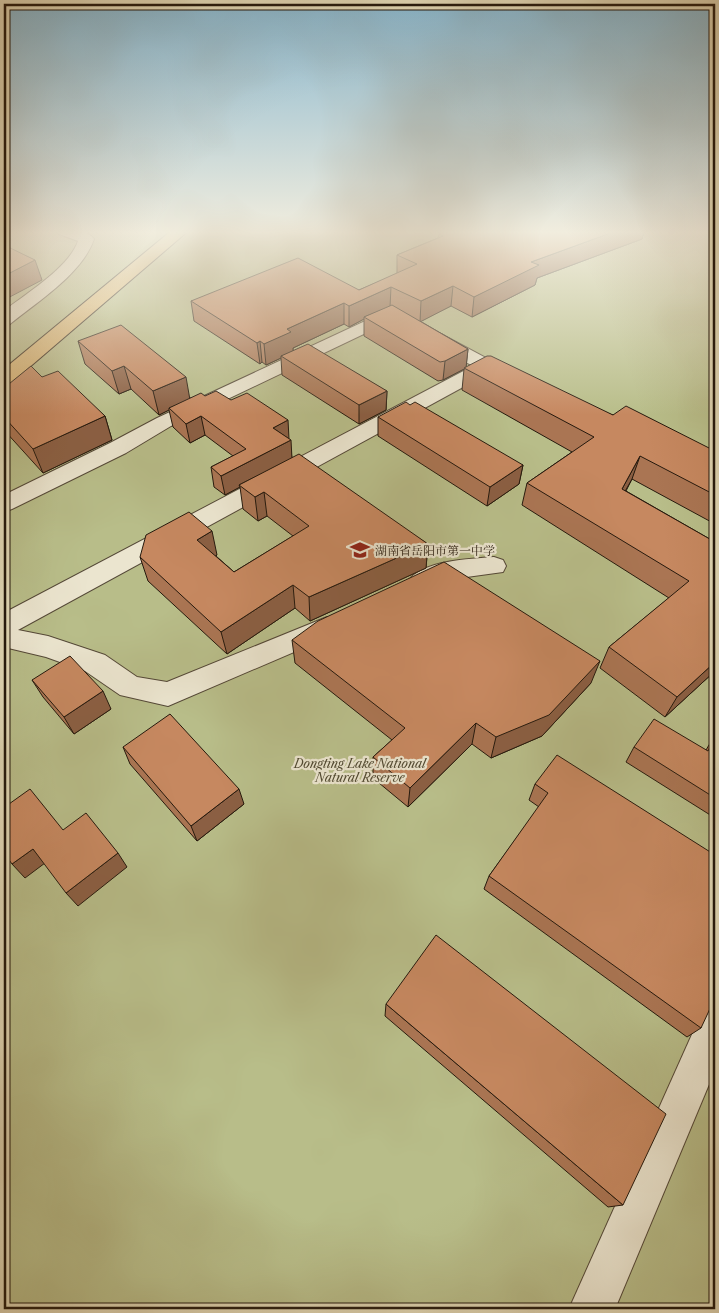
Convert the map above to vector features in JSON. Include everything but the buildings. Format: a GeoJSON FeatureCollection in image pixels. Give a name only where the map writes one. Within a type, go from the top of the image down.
{"type":"FeatureCollection","features":[{"type":"Feature","properties":{"kind":"main road"},"geometry":{"type":"LineString","coordinates":[[4,370],[97,292]]}},
{"type":"Feature","properties":{"kind":"main road"},"geometry":{"type":"LineString","coordinates":[[4,379],[107,292]]}},
{"type":"Feature","properties":{"kind":"street"},"geometry":{"type":"LineString","coordinates":[[4,320],[37,292]]}},
{"type":"Feature","properties":{"kind":"street"},"geometry":{"type":"LineString","coordinates":[[4,504],[118,448],[164,422],[391,314],[486,367],[529,388]]}},
{"type":"Feature","properties":{"kind":"street"},"geometry":{"type":"LineString","coordinates":[[4,626],[486,367]]}},
{"type":"Feature","properties":{"kind":"street"},"geometry":{"type":"LineString","coordinates":[[395,595],[448,570],[494,566]]}},
{"type":"Feature","properties":{"kind":"street"},"geometry":{"type":"LineString","coordinates":[[4,637],[48,647],[95,664],[130,686],[168,694],[242,664],[352,615]]}},
{"type":"Feature","properties":{"kind":"street"},"geometry":{"type":"LineString","coordinates":[[592,1309],[715,1025]]}},
{"type":"Feature","properties":{"kind":"green space","name":"Dongting Lake National Natural Reserve"},"geometry":{"type":"Polygon","coordinates":[[[4,292],[715,292],[715,1309],[4,1309],[4,292]]]}},
{"type":"Feature","properties":{"kind":"place","name":"湖南省岳阳市第一中学"},"geometry":{"type":"Point","coordinates":[360,550]}}]}
